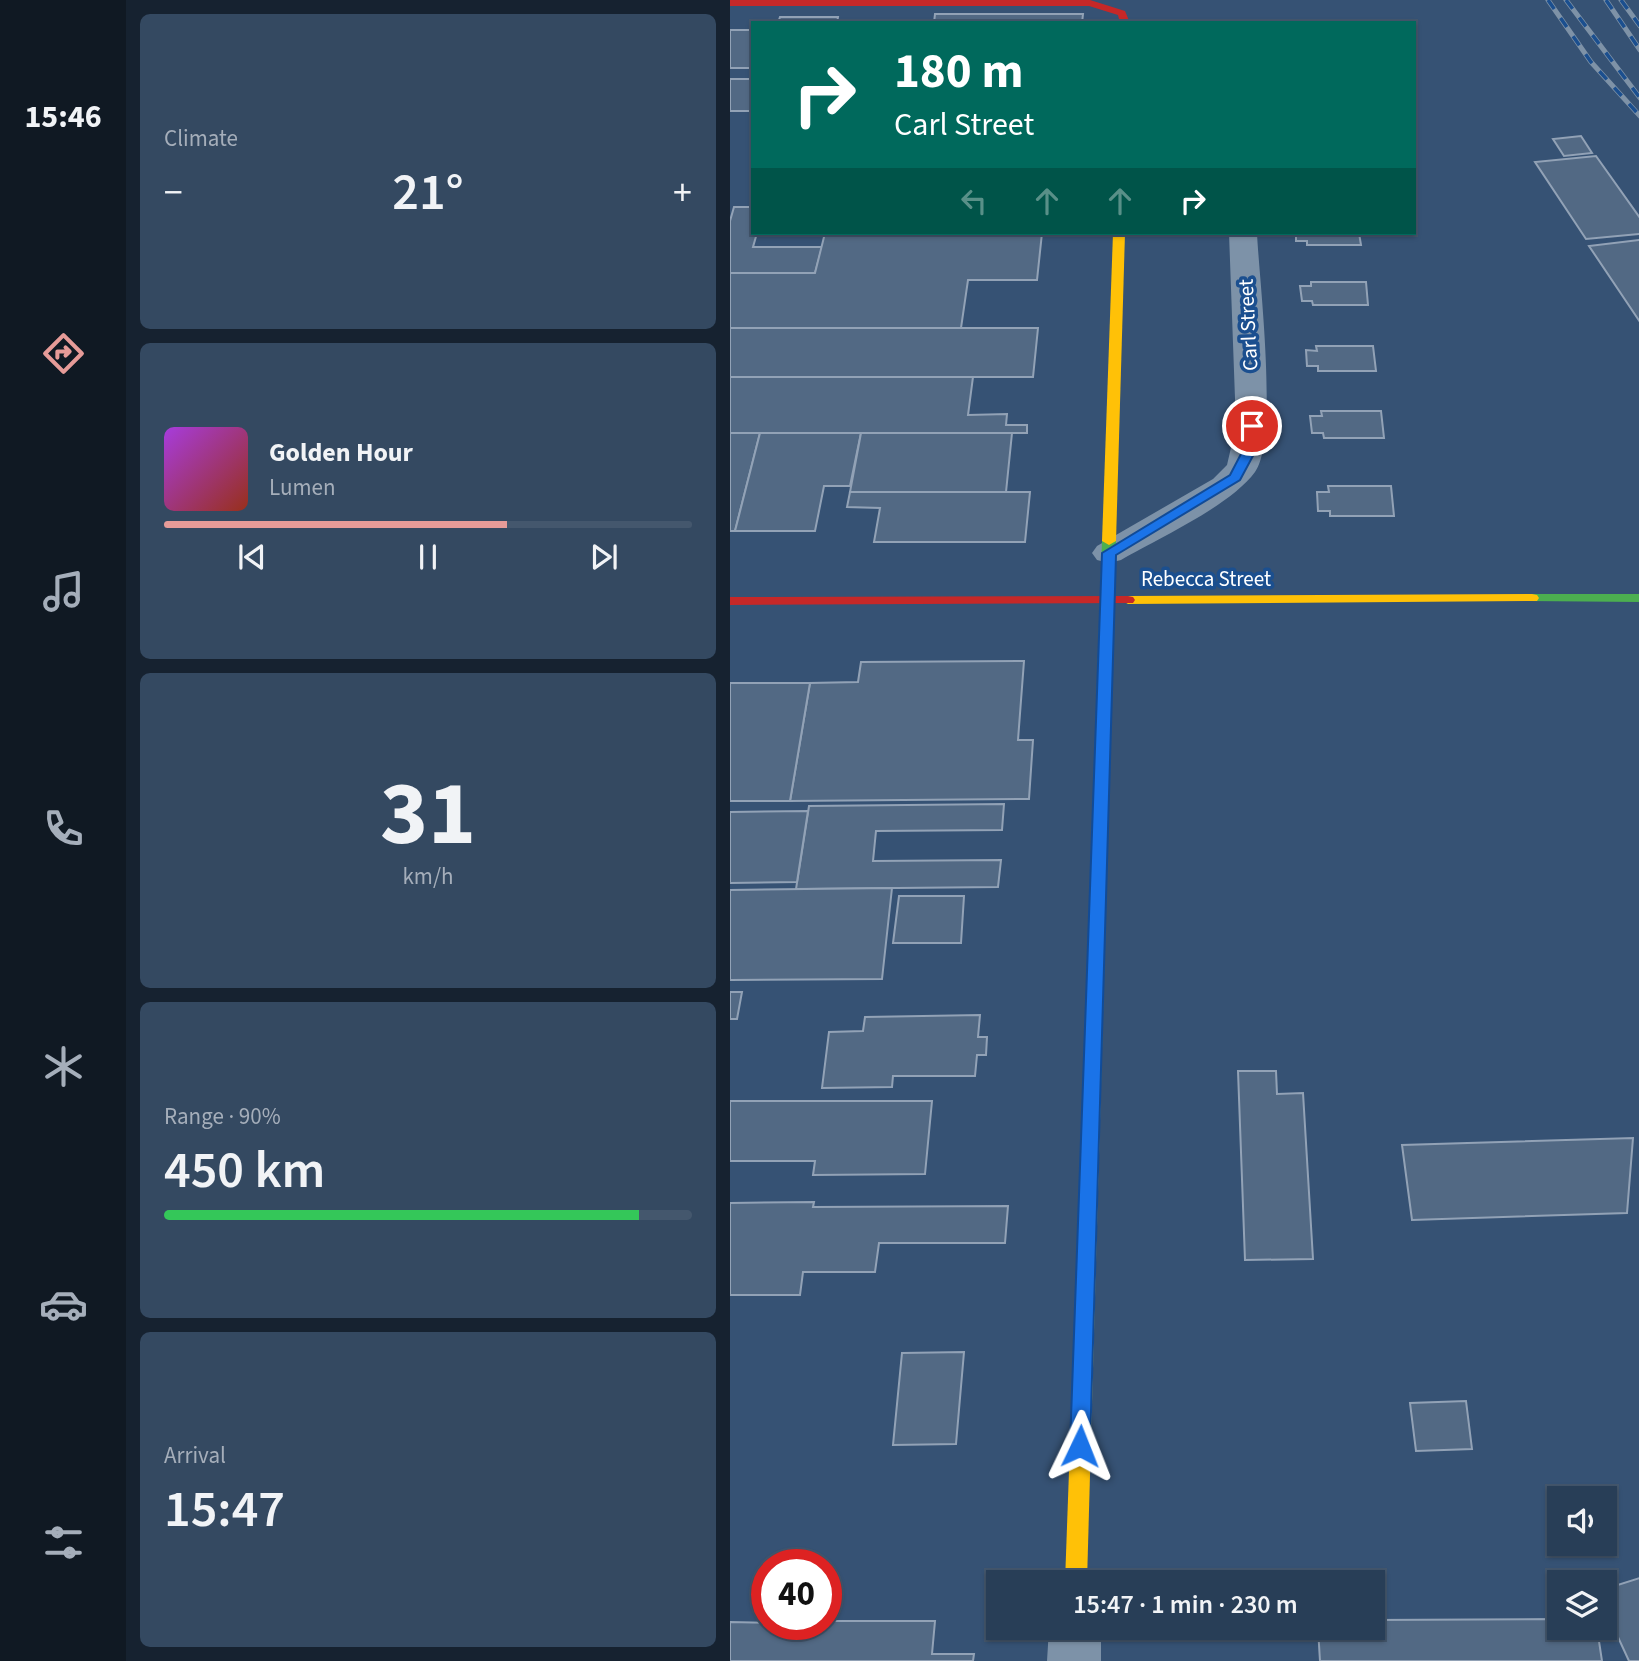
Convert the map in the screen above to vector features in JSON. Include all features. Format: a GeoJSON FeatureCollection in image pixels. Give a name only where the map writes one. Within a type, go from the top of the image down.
{"type":"FeatureCollection","features":[{"type":"Feature","properties":{"kind":"street"},"geometry":{"type":"LineString","coordinates":[[730,3],[1059,3],[1100,5],[1122,13],[1124,21]]}},
{"type":"Feature","properties":{"kind":"street"},"geometry":{"type":"LineString","coordinates":[[1076,1570],[1119,235]]}},
{"type":"Feature","properties":{"kind":"street","name":"Carl Street"},"geometry":{"type":"LineString","coordinates":[[1109,553],[1224,486],[1242,468],[1252,426],[1243,235]]}},
{"type":"Feature","properties":{"kind":"street","name":"Rebecca Street"},"geometry":{"type":"LineString","coordinates":[[730,601],[1639,598]]}},
{"type":"Feature","properties":{"kind":"street"},"geometry":{"type":"LineString","coordinates":[[1074,1661],[1075,1640]]}},
{"type":"Feature","properties":{"kind":"building"},"geometry":{"type":"Polygon","coordinates":[[[935,14],[1083,14],[1082,21],[934,21],[935,14]]]}},
{"type":"Feature","properties":{"kind":"building"},"geometry":{"type":"Polygon","coordinates":[[[780,17],[838,17],[837,21],[779,21],[780,17]]]}},
{"type":"Feature","properties":{"kind":"building"},"geometry":{"type":"Polygon","coordinates":[[[730,30],[751,30],[751,68],[730,68],[730,30]]]}},
{"type":"Feature","properties":{"kind":"building"},"geometry":{"type":"Polygon","coordinates":[[[730,79],[751,79],[751,111],[730,111],[730,79]]]}},
{"type":"Feature","properties":{"kind":"building"},"geometry":{"type":"Polygon","coordinates":[[[1581,136],[1592,153],[1564,156],[1553,139],[1581,136]]]}},
{"type":"Feature","properties":{"kind":"building"},"geometry":{"type":"Polygon","coordinates":[[[1596,156],[1640,218],[1640,234],[1586,239],[1535,162],[1596,156]]]}},
{"type":"Feature","properties":{"kind":"building"},"geometry":{"type":"Polygon","coordinates":[[[734,207],[751,207],[751,235],[756,235],[753,247],[822,247],[815,273],[730,273],[730,221],[734,207]]]}},
{"type":"Feature","properties":{"kind":"building"},"geometry":{"type":"Polygon","coordinates":[[[824,235],[1042,235],[1037,280],[968,280],[961,328],[730,328],[730,273],[815,273],[824,235]]]}},
{"type":"Feature","properties":{"kind":"building"},"geometry":{"type":"Polygon","coordinates":[[[1296,235],[1359,235],[1361,245],[1307,245],[1307,241],[1296,241],[1296,235]]]}},
{"type":"Feature","properties":{"kind":"building"},"geometry":{"type":"Polygon","coordinates":[[[1640,240],[1640,322],[1589,246],[1640,240]]]}},
{"type":"Feature","properties":{"kind":"building"},"geometry":{"type":"Polygon","coordinates":[[[1311,282],[1366,282],[1368,305],[1313,305],[1312,301],[1302,301],[1300,286],[1311,286],[1311,282]]]}},
{"type":"Feature","properties":{"kind":"building"},"geometry":{"type":"Polygon","coordinates":[[[730,328],[1038,328],[1033,377],[730,377],[730,328]]]}},
{"type":"Feature","properties":{"kind":"building"},"geometry":{"type":"Polygon","coordinates":[[[1316,346],[1373,346],[1376,371],[1318,371],[1318,366],[1307,366],[1306,350],[1317,351],[1316,346]]]}},
{"type":"Feature","properties":{"kind":"building"},"geometry":{"type":"Polygon","coordinates":[[[730,377],[973,377],[968,415],[1007,414],[1006,425],[1027,425],[1027,433],[730,433],[730,377]]]}},
{"type":"Feature","properties":{"kind":"building"},"geometry":{"type":"Polygon","coordinates":[[[1321,411],[1381,411],[1384,438],[1324,438],[1323,433],[1312,433],[1310,416],[1322,416],[1321,411]]]}},
{"type":"Feature","properties":{"kind":"building"},"geometry":{"type":"Polygon","coordinates":[[[730,433],[760,433],[735,531],[730,531],[730,433]]]}},
{"type":"Feature","properties":{"kind":"building"},"geometry":{"type":"Polygon","coordinates":[[[760,433],[861,433],[850,486],[824,486],[815,531],[735,531],[760,433]]]}},
{"type":"Feature","properties":{"kind":"building"},"geometry":{"type":"Polygon","coordinates":[[[861,433],[1012,433],[1006,492],[850,492],[861,433]]]}},
{"type":"Feature","properties":{"kind":"building"},"geometry":{"type":"Polygon","coordinates":[[[1328,486],[1391,486],[1394,516],[1330,516],[1330,511],[1318,511],[1317,492],[1329,492],[1328,486]]]}},
{"type":"Feature","properties":{"kind":"building"},"geometry":{"type":"Polygon","coordinates":[[[850,492],[1030,492],[1025,542],[874,542],[880,508],[847,507],[850,492]]]}},
{"type":"Feature","properties":{"kind":"building"},"geometry":{"type":"Polygon","coordinates":[[[1024,661],[1018,740],[1033,740],[1029,799],[790,801],[810,683],[858,682],[861,662],[1024,661]]]}},
{"type":"Feature","properties":{"kind":"building"},"geometry":{"type":"Polygon","coordinates":[[[730,683],[810,683],[790,801],[730,801],[730,683]]]}},
{"type":"Feature","properties":{"kind":"building"},"geometry":{"type":"Polygon","coordinates":[[[1004,804],[1002,830],[876,831],[873,861],[1001,860],[998,887],[796,889],[809,806],[1004,804]]]}},
{"type":"Feature","properties":{"kind":"building"},"geometry":{"type":"Polygon","coordinates":[[[808,811],[797,882],[730,883],[730,812],[808,811]]]}},
{"type":"Feature","properties":{"kind":"building"},"geometry":{"type":"Polygon","coordinates":[[[892,888],[882,979],[730,980],[730,890],[892,888]]]}},
{"type":"Feature","properties":{"kind":"building"},"geometry":{"type":"Polygon","coordinates":[[[899,896],[964,896],[961,943],[893,943],[899,896]]]}},
{"type":"Feature","properties":{"kind":"building"},"geometry":{"type":"Polygon","coordinates":[[[730,992],[742,992],[737,1019],[730,1019],[730,992]]]}},
{"type":"Feature","properties":{"kind":"building"},"geometry":{"type":"Polygon","coordinates":[[[980,1015],[978,1037],[987,1037],[986,1055],[977,1055],[975,1076],[893,1076],[892,1087],[822,1088],[829,1032],[863,1031],[865,1017],[980,1015]]]}},
{"type":"Feature","properties":{"kind":"building"},"geometry":{"type":"Polygon","coordinates":[[[1238,1071],[1276,1071],[1277,1094],[1303,1093],[1313,1259],[1245,1260],[1238,1071]]]}},
{"type":"Feature","properties":{"kind":"building"},"geometry":{"type":"Polygon","coordinates":[[[730,1101],[932,1101],[925,1174],[813,1175],[815,1161],[730,1161],[730,1101]]]}},
{"type":"Feature","properties":{"kind":"building"},"geometry":{"type":"Polygon","coordinates":[[[1633,1138],[1627,1213],[1412,1220],[1402,1145],[1633,1138]]]}},
{"type":"Feature","properties":{"kind":"building"},"geometry":{"type":"Polygon","coordinates":[[[814,1202],[813,1207],[1008,1206],[1005,1243],[879,1243],[875,1272],[803,1272],[800,1295],[730,1295],[730,1203],[814,1202]]]}},
{"type":"Feature","properties":{"kind":"building"},"geometry":{"type":"Polygon","coordinates":[[[964,1352],[956,1444],[893,1445],[902,1353],[964,1352]]]}},
{"type":"Feature","properties":{"kind":"building"},"geometry":{"type":"Polygon","coordinates":[[[1466,1401],[1472,1449],[1416,1451],[1410,1403],[1466,1401]]]}},
{"type":"Feature","properties":{"kind":"building"},"geometry":{"type":"Polygon","coordinates":[[[1640,1578],[1640,1661],[1629,1661],[1617,1635],[1617,1585],[1640,1578]]]}},
{"type":"Feature","properties":{"kind":"building"},"geometry":{"type":"Polygon","coordinates":[[[1547,1619],[1547,1640],[1599,1640],[1602,1661],[1320,1661],[1319,1640],[1385,1640],[1385,1620],[1547,1619]]]}},
{"type":"Feature","properties":{"kind":"building"},"geometry":{"type":"Polygon","coordinates":[[[842,1621],[935,1621],[932,1654],[974,1654],[973,1661],[730,1661],[730,1622],[751,1622],[751,1640],[842,1640],[842,1621]]]}},
{"type":"Feature","properties":{"kind":"railway"},"geometry":{"type":"LineString","coordinates":[[1548,0],[1591,62],[1640,116]]}},
{"type":"Feature","properties":{"kind":"railway"},"geometry":{"type":"LineString","coordinates":[[1566,0],[1640,98]]}},
{"type":"Feature","properties":{"kind":"railway"},"geometry":{"type":"LineString","coordinates":[[1606,0],[1640,50]]}},
{"type":"Feature","properties":{"kind":"railway"},"geometry":{"type":"LineString","coordinates":[[1621,0],[1640,26]]}},
{"type":"Feature","properties":{"kind":"traffic: fast"},"geometry":{"type":"LineString","coordinates":[[1092,1085],[1109,541]]}},
{"type":"Feature","properties":{"kind":"traffic: fast"},"geometry":{"type":"LineString","coordinates":[[1532,598],[1640,598]]}},
{"type":"Feature","properties":{"kind":"traffic: slow"},"geometry":{"type":"LineString","coordinates":[[1109,541],[1119,235]]}},
{"type":"Feature","properties":{"kind":"traffic: slow"},"geometry":{"type":"LineString","coordinates":[[1128,600],[1532,598]]}},
{"type":"Feature","properties":{"kind":"traffic: slow"},"geometry":{"type":"LineString","coordinates":[[1076,1570],[1092,1085]]}},
{"type":"Feature","properties":{"kind":"traffic: jam"},"geometry":{"type":"LineString","coordinates":[[730,3],[1090,3],[1122,13],[1124,21]]}},
{"type":"Feature","properties":{"kind":"traffic: jam"},"geometry":{"type":"LineString","coordinates":[[730,601],[1128,600]]}},
{"type":"Feature","properties":{"kind":"route"},"geometry":{"type":"LineString","coordinates":[[1080,1446],[1109,553],[1208,496],[1235,477],[1247,454],[1252,426]]}}]}
